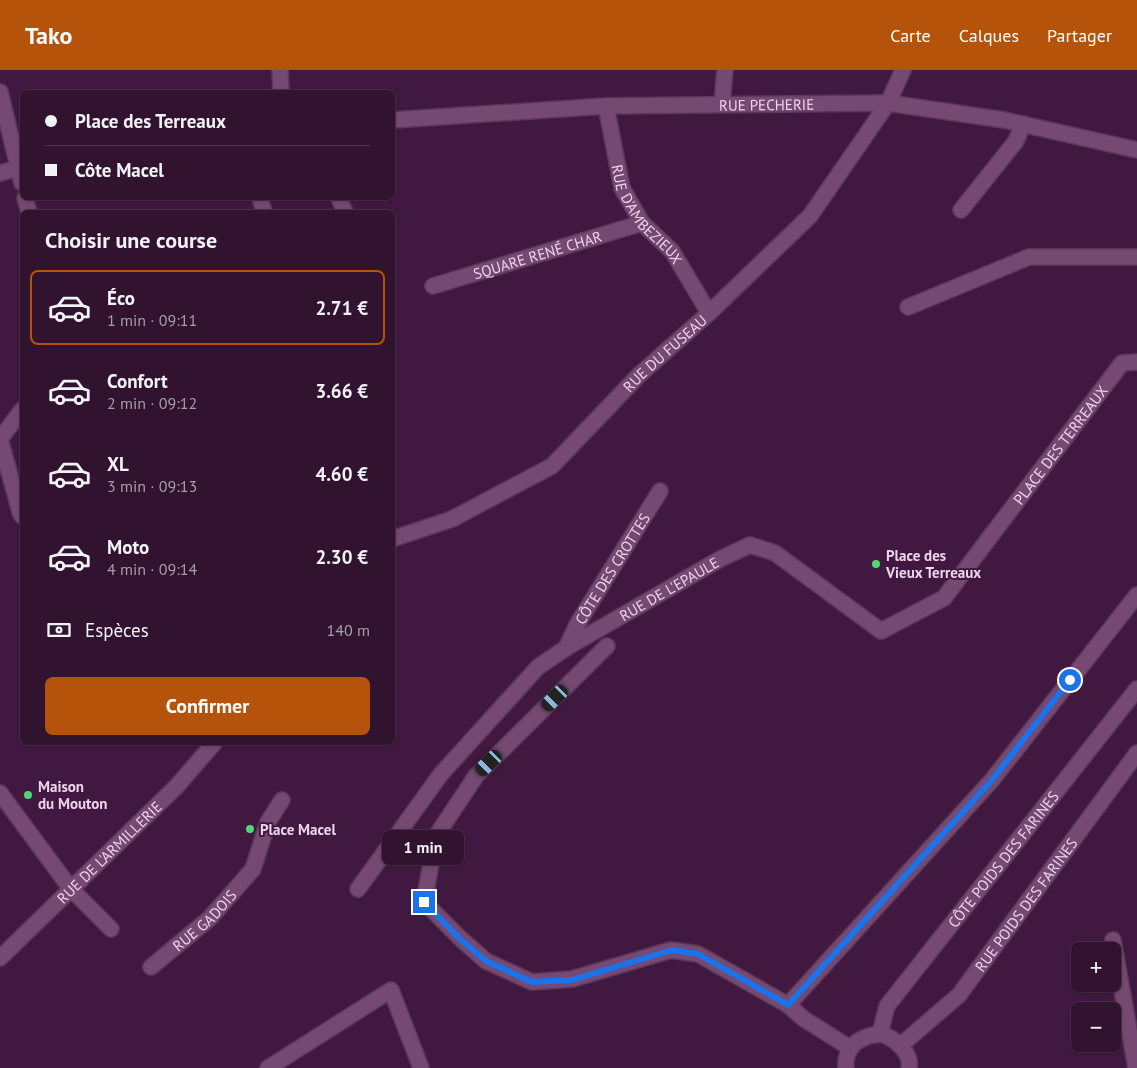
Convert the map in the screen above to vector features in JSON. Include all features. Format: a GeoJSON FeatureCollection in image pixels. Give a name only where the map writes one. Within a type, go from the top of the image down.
{"type":"FeatureCollection","features":[{"type":"Feature","properties":{"kind":"street"},"geometry":{"type":"LineString","coordinates":[[280,70],[281,90]]}},
{"type":"Feature","properties":{"kind":"street"},"geometry":{"type":"LineString","coordinates":[[722,104],[725,70]]}},
{"type":"Feature","properties":{"kind":"street","name":"RUE DU FUSEAU"},"geometry":{"type":"LineString","coordinates":[[395,533],[452,519],[552,466],[639,375],[710,313],[810,216],[888,103],[903,70]]}},
{"type":"Feature","properties":{"kind":"street"},"geometry":{"type":"LineString","coordinates":[[0,92],[19,160],[0,172]]}},
{"type":"Feature","properties":{"kind":"street","name":"RUE PECHERIE"},"geometry":{"type":"LineString","coordinates":[[395,120],[606,106],[888,103],[1004,120],[1137,150]]}},
{"type":"Feature","properties":{"kind":"street","name":"RUE D'AMBEZIEUX"},"geometry":{"type":"LineString","coordinates":[[606,106],[622,188],[642,223],[672,252],[710,313]]}},
{"type":"Feature","properties":{"kind":"street"},"geometry":{"type":"LineString","coordinates":[[961,210],[1016,141],[1023,124]]}},
{"type":"Feature","properties":{"kind":"street","name":"SQUARE RENÉ CHAR"},"geometry":{"type":"LineString","coordinates":[[433,286],[642,223]]}},
{"type":"Feature","properties":{"kind":"street"},"geometry":{"type":"LineString","coordinates":[[908,307],[1029,257],[1137,257]]}},
{"type":"Feature","properties":{"kind":"street","name":"PLACE DES TERREAUX"},"geometry":{"type":"LineString","coordinates":[[990,538],[1122,363],[1137,362]]}},
{"type":"Feature","properties":{"kind":"street"},"geometry":{"type":"LineString","coordinates":[[20,413],[0,439],[20,512]]}},
{"type":"Feature","properties":{"kind":"street","name":"CÔTE DES CROTTES"},"geometry":{"type":"LineString","coordinates":[[566,648],[578,623],[660,491]]}},
{"type":"Feature","properties":{"kind":"street","name":"RUE DE L'EPAULE"},"geometry":{"type":"LineString","coordinates":[[358,889],[441,774],[538,666],[720,559],[750,545],[776,553],[881,631],[944,598],[990,538]]}},
{"type":"Feature","properties":{"kind":"street"},"geometry":{"type":"LineString","coordinates":[[788,1005],[992,780],[1137,595]]}},
{"type":"Feature","properties":{"kind":"street"},"geometry":{"type":"LineString","coordinates":[[607,646],[476,776],[436,836],[424,902],[460,939],[486,961],[532,982],[572,980],[672,950],[698,954],[788,1005],[804,1019],[843,1061],[863,1037],[880,1034],[901,1045],[912,1067]]}},
{"type":"Feature","properties":{"kind":"street","name":"CÔTE POIDS DES FARINES"},"geometry":{"type":"LineString","coordinates":[[880,1034],[887,1006],[1137,689]]}},
{"type":"Feature","properties":{"kind":"street","name":"RUE DE L'ARMILLERIE"},"geometry":{"type":"LineString","coordinates":[[0,958],[176,787],[212,745]]}},
{"type":"Feature","properties":{"kind":"street","name":"RUE POIDS DES FARINES"},"geometry":{"type":"LineString","coordinates":[[901,1045],[959,995],[1137,753]]}},
{"type":"Feature","properties":{"kind":"street"},"geometry":{"type":"LineString","coordinates":[[0,793],[70,889],[111,929]]}},
{"type":"Feature","properties":{"kind":"street","name":"RUE GADOIS"},"geometry":{"type":"LineString","coordinates":[[151,967],[210,918],[253,869],[268,822],[282,800]]}},
{"type":"Feature","properties":{"kind":"street"},"geometry":{"type":"LineString","coordinates":[[1113,940],[1136,1068]]}},
{"type":"Feature","properties":{"kind":"street"},"geometry":{"type":"LineString","coordinates":[[268,1068],[391,990],[421,1068]]}},
{"type":"Feature","properties":{"kind":"place","name":"Place des Vieux Terreaux"},"geometry":{"type":"Point","coordinates":[876,564]}},
{"type":"Feature","properties":{"kind":"place","name":"Maison du Mouton"},"geometry":{"type":"Point","coordinates":[28,795]}},
{"type":"Feature","properties":{"kind":"place","name":"Place Macel"},"geometry":{"type":"Point","coordinates":[250,829]}},
{"type":"Feature","properties":{"kind":"route"},"geometry":{"type":"LineString","coordinates":[[424,902],[460,939],[486,961],[532,982],[572,980],[672,950],[698,954],[788,1005],[992,780],[1070,680]]}}]}
